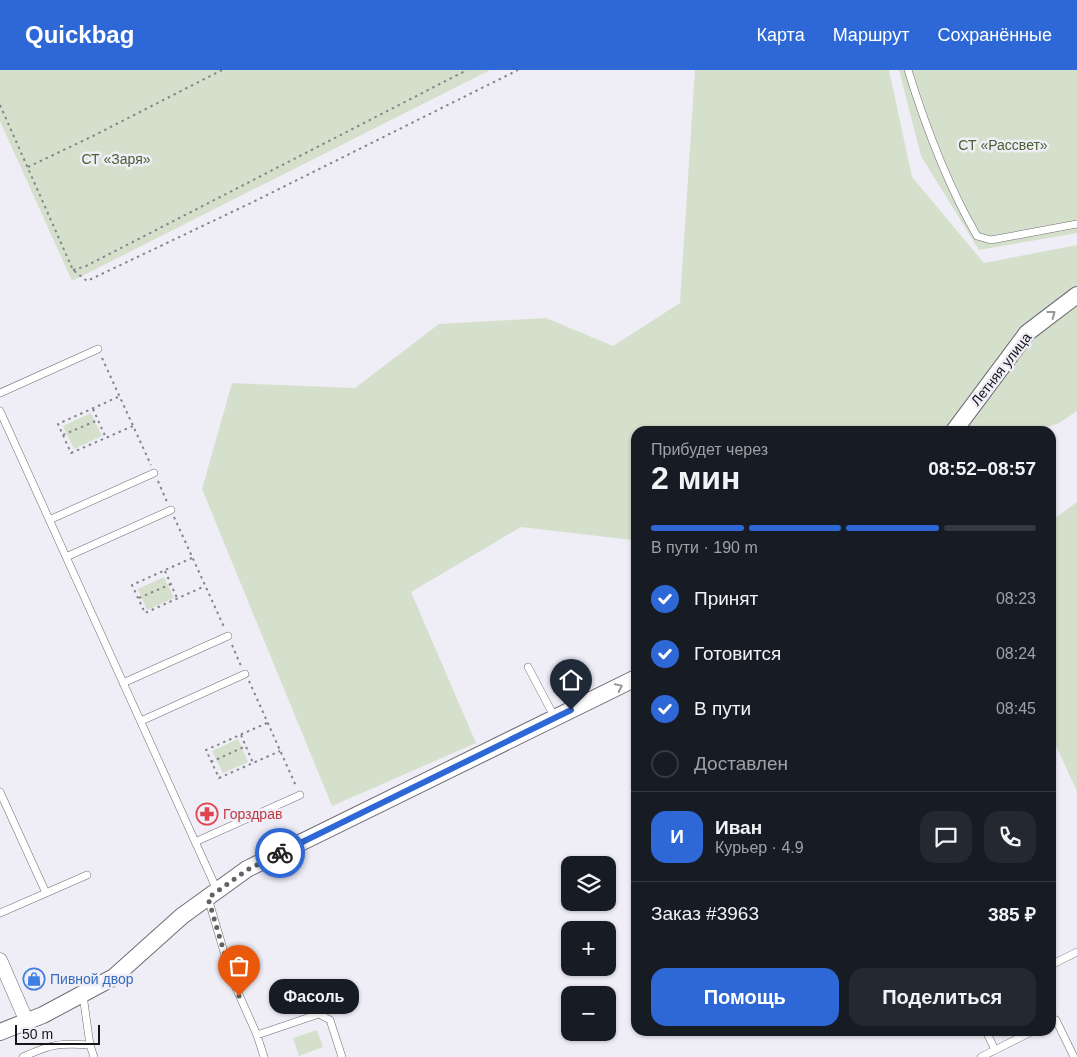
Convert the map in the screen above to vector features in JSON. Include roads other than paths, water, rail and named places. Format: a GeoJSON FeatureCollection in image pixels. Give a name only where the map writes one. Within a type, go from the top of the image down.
{"type":"FeatureCollection","features":[{"type":"Feature","properties":{"kind":"street","name":"Летняя улица"},"geometry":{"type":"LineString","coordinates":[[958,426],[1027,333],[1077,295]]}},
{"type":"Feature","properties":{"kind":"street"},"geometry":{"type":"LineString","coordinates":[[0,1032],[27,1022],[114,977],[182,916],[247,870],[631,680]]}},
{"type":"Feature","properties":{"kind":"street"},"geometry":{"type":"LineString","coordinates":[[0,960],[27,1022]]}},
{"type":"Feature","properties":{"kind":"lane"},"geometry":{"type":"LineString","coordinates":[[908,70],[923,119],[959,205],[977,236],[991,240],[1077,224]]}},
{"type":"Feature","properties":{"kind":"lane"},"geometry":{"type":"LineString","coordinates":[[0,394],[98,349]]}},
{"type":"Feature","properties":{"kind":"lane"},"geometry":{"type":"LineString","coordinates":[[0,411],[195,842],[213,894],[232,979],[257,1035],[264,1057]]}},
{"type":"Feature","properties":{"kind":"lane"},"geometry":{"type":"LineString","coordinates":[[50,520],[154,473]]}},
{"type":"Feature","properties":{"kind":"lane"},"geometry":{"type":"LineString","coordinates":[[66,557],[171,510]]}},
{"type":"Feature","properties":{"kind":"lane"},"geometry":{"type":"LineString","coordinates":[[123,683],[228,636]]}},
{"type":"Feature","properties":{"kind":"lane"},"geometry":{"type":"LineString","coordinates":[[528,667],[555,718]]}},
{"type":"Feature","properties":{"kind":"lane"},"geometry":{"type":"LineString","coordinates":[[140,722],[245,674]]}},
{"type":"Feature","properties":{"kind":"lane"},"geometry":{"type":"LineString","coordinates":[[0,792],[46,893]]}},
{"type":"Feature","properties":{"kind":"lane"},"geometry":{"type":"LineString","coordinates":[[195,842],[300,795]]}},
{"type":"Feature","properties":{"kind":"lane"},"geometry":{"type":"LineString","coordinates":[[0,913],[87,875]]}},
{"type":"Feature","properties":{"kind":"lane"},"geometry":{"type":"LineString","coordinates":[[1056,962],[1077,952]]}},
{"type":"Feature","properties":{"kind":"lane"},"geometry":{"type":"LineString","coordinates":[[83,994],[90,1045],[94,1057]]}},
{"type":"Feature","properties":{"kind":"lane"},"geometry":{"type":"LineString","coordinates":[[257,1035],[319,1014],[330,1020],[342,1057]]}},
{"type":"Feature","properties":{"kind":"lane"},"geometry":{"type":"LineString","coordinates":[[1056,1020],[1074,1057]]}},
{"type":"Feature","properties":{"kind":"lane"},"geometry":{"type":"LineString","coordinates":[[988,1036],[995,1050]]}},
{"type":"Feature","properties":{"kind":"lane"},"geometry":{"type":"LineString","coordinates":[[980,1057],[1023,1036]]}},
{"type":"Feature","properties":{"kind":"lane"},"geometry":{"type":"LineString","coordinates":[[23,1057],[47,1046],[65,1044],[90,1045]]}},
{"type":"Feature","properties":{"kind":"place","name":"Горздрав"},"geometry":{"type":"Point","coordinates":[207,814]}},
{"type":"Feature","properties":{"kind":"place","name":"Пивной двор"},"geometry":{"type":"Point","coordinates":[34,979]}},
{"type":"Feature","properties":{"kind":"place","name":"Фасоль"},"geometry":{"type":"Point","coordinates":[239,996]}},
{"type":"Feature","properties":{"kind":"park label","name":"СТ «Рассвет»"},"geometry":{"type":"Point","coordinates":[1003,145]}},
{"type":"Feature","properties":{"kind":"park label","name":"СТ «Заря»"},"geometry":{"type":"Point","coordinates":[116,159]}}]}
